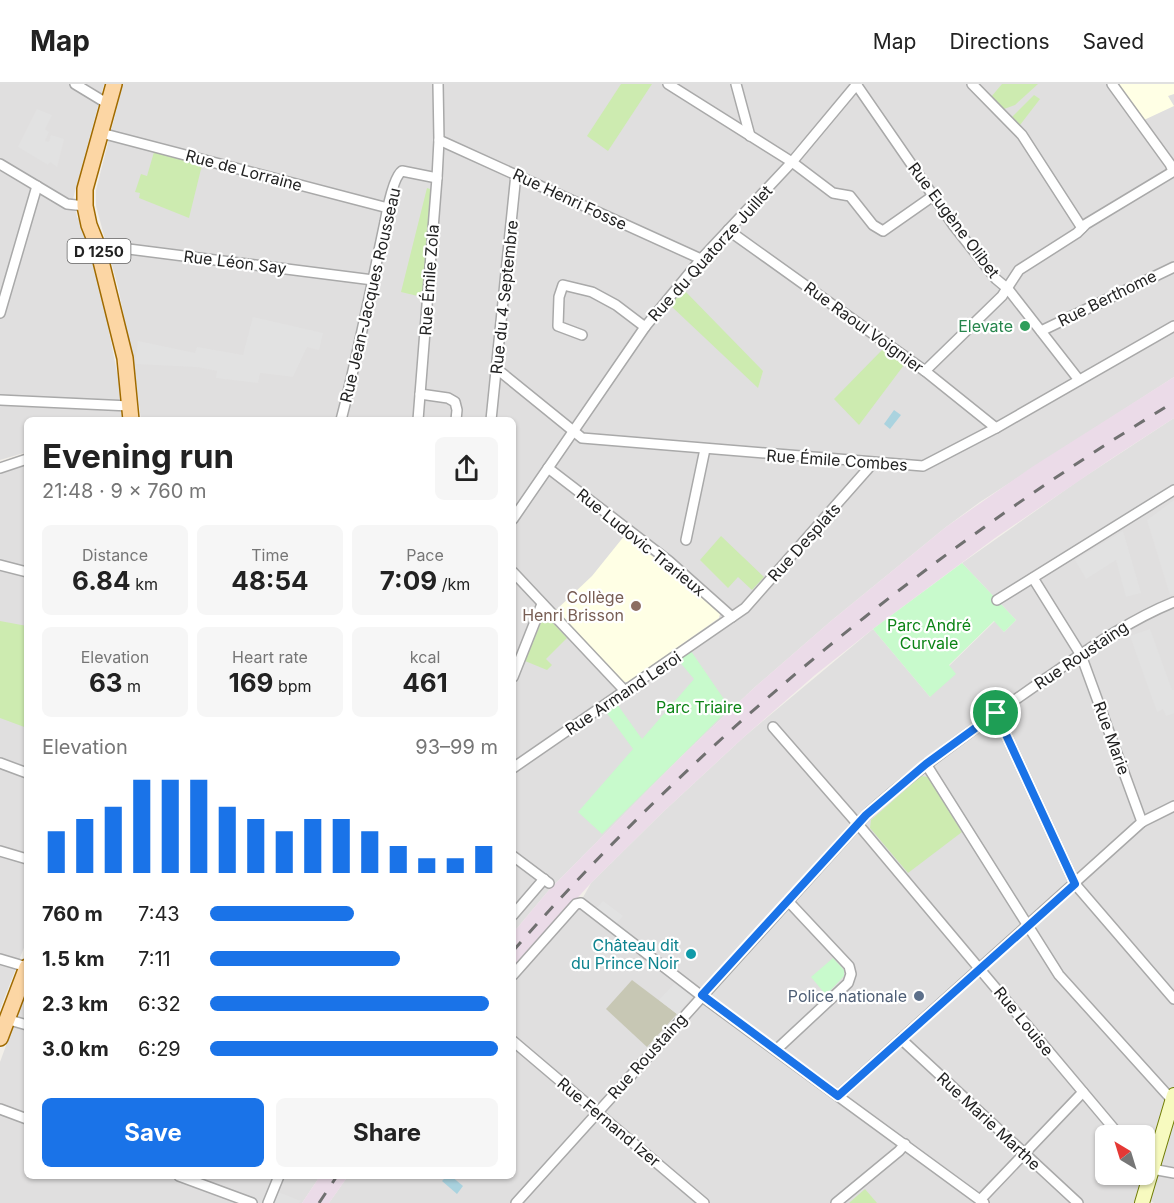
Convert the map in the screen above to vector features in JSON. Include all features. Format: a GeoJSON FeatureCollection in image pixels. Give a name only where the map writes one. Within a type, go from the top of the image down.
{"type":"FeatureCollection","features":[{"type":"Feature","properties":{"kind":"main road","name":"D 1250"},"geometry":{"type":"LineString","coordinates":[[114,84],[85,189],[85,206],[125,358],[131,413]]}},
{"type":"Feature","properties":{"kind":"main road"},"geometry":{"type":"LineString","coordinates":[[0,1038],[24,974]]}},
{"type":"Feature","properties":{"kind":"street"},"geometry":{"type":"LineString","coordinates":[[75,84],[108,105]]}},
{"type":"Feature","properties":{"kind":"street","name":"Rue Émile Zola"},"geometry":{"type":"LineString","coordinates":[[418,417],[437,178],[438,84]]}},
{"type":"Feature","properties":{"kind":"street"},"geometry":{"type":"LineString","coordinates":[[668,84],[792,162],[833,193],[850,196],[873,225],[883,231],[933,196]]}},
{"type":"Feature","properties":{"kind":"street"},"geometry":{"type":"LineString","coordinates":[[736,84],[750,136]]}},
{"type":"Feature","properties":{"kind":"street","name":"Rue du Quatorze Juillet"},"geometry":{"type":"LineString","coordinates":[[516,515],[645,327],[701,259],[792,162],[856,84]]}},
{"type":"Feature","properties":{"kind":"street","name":"Rue Eugène Olibet"},"geometry":{"type":"LineString","coordinates":[[856,84],[954,226],[996,279],[1008,289],[1079,380]]}},
{"type":"Feature","properties":{"kind":"street"},"geometry":{"type":"LineString","coordinates":[[972,84],[1023,135],[1082,228]]}},
{"type":"Feature","properties":{"kind":"street"},"geometry":{"type":"LineString","coordinates":[[925,371],[1008,289],[1019,270],[1174,171],[1112,84]]}},
{"type":"Feature","properties":{"kind":"street","name":"Rue de Lorraine"},"geometry":{"type":"LineString","coordinates":[[101,133],[388,208]]}},
{"type":"Feature","properties":{"kind":"street","name":"Rue Henri Fosse"},"geometry":{"type":"LineString","coordinates":[[439,140],[701,259]]}},
{"type":"Feature","properties":{"kind":"street"},"geometry":{"type":"LineString","coordinates":[[0,164],[68,204],[85,206]]}},
{"type":"Feature","properties":{"kind":"street","name":"Rue Jean-Jacques Rousseau"},"geometry":{"type":"LineString","coordinates":[[341,417],[388,208],[399,172],[437,178]]}},
{"type":"Feature","properties":{"kind":"street","name":"Rue du 4 Septembre"},"geometry":{"type":"LineString","coordinates":[[491,417],[516,174]]}},
{"type":"Feature","properties":{"kind":"street"},"geometry":{"type":"LineString","coordinates":[[0,313],[37,186]]}},
{"type":"Feature","properties":{"kind":"street","name":"Rue Raoul Voignier"},"geometry":{"type":"LineString","coordinates":[[728,230],[925,371],[996,428]]}},
{"type":"Feature","properties":{"kind":"street","name":"Rue Léon Say"},"geometry":{"type":"LineString","coordinates":[[97,245],[373,280]]}},
{"type":"Feature","properties":{"kind":"street","name":"Rue Berthome"},"geometry":{"type":"LineString","coordinates":[[1041,331],[1174,267]]}},
{"type":"Feature","properties":{"kind":"street"},"geometry":{"type":"LineString","coordinates":[[582,335],[558,326],[559,297],[563,285],[592,292],[615,305],[645,327]]}},
{"type":"Feature","properties":{"kind":"street","name":"Rue Émile Combes"},"geometry":{"type":"LineString","coordinates":[[573,432],[582,438],[923,466],[996,428],[1174,326]]}},
{"type":"Feature","properties":{"kind":"street"},"geometry":{"type":"LineString","coordinates":[[497,369],[573,432]]}},
{"type":"Feature","properties":{"kind":"street"},"geometry":{"type":"LineString","coordinates":[[420,394],[448,398],[455,402],[456,417]]}},
{"type":"Feature","properties":{"kind":"street"},"geometry":{"type":"LineString","coordinates":[[0,400],[131,413]]}},
{"type":"Feature","properties":{"kind":"street"},"geometry":{"type":"LineString","coordinates":[[686,540],[705,449]]}},
{"type":"Feature","properties":{"kind":"street"},"geometry":{"type":"LineString","coordinates":[[0,468],[24,460]]}},
{"type":"Feature","properties":{"kind":"street","name":"Rue Desplats"},"geometry":{"type":"LineString","coordinates":[[732,617],[745,608],[873,463]]}},
{"type":"Feature","properties":{"kind":"street","name":"Rue Ludovic Trarieux"},"geometry":{"type":"LineString","coordinates":[[548,468],[669,561],[732,617]]}},
{"type":"Feature","properties":{"kind":"street"},"geometry":{"type":"LineString","coordinates":[[997,600],[1174,490]]}},
{"type":"Feature","properties":{"kind":"street"},"geometry":{"type":"LineString","coordinates":[[0,565],[24,571]]}},
{"type":"Feature","properties":{"kind":"street"},"geometry":{"type":"LineString","coordinates":[[516,575],[625,691]]}},
{"type":"Feature","properties":{"kind":"street","name":"Rue Marie"},"geometry":{"type":"LineString","coordinates":[[1034,578],[1081,655],[1142,822]]}},
{"type":"Feature","properties":{"kind":"street","name":"Rue Roustaing"},"geometry":{"type":"LineString","coordinates":[[516,1203],[858,823],[926,764],[996,713],[1135,619],[1174,602]]}},
{"type":"Feature","properties":{"kind":"street"},"geometry":{"type":"LineString","coordinates":[[516,669],[542,604]]}},
{"type":"Feature","properties":{"kind":"street","name":"Rue Armand Leroi"},"geometry":{"type":"LineString","coordinates":[[516,766],[732,617]]}},
{"type":"Feature","properties":{"kind":"street"},"geometry":{"type":"LineString","coordinates":[[996,713],[1075,884],[1174,999]]}},
{"type":"Feature","properties":{"kind":"street","name":"Rue Louise"},"geometry":{"type":"LineString","coordinates":[[773,726],[980,967],[1111,1125]]}},
{"type":"Feature","properties":{"kind":"street"},"geometry":{"type":"LineString","coordinates":[[0,764],[24,772]]}},
{"type":"Feature","properties":{"kind":"street"},"geometry":{"type":"LineString","coordinates":[[926,764],[1059,975],[1173,1098],[1155,1148]]}},
{"type":"Feature","properties":{"kind":"street"},"geometry":{"type":"LineString","coordinates":[[838,1096],[1142,822],[1174,806]]}},
{"type":"Feature","properties":{"kind":"street"},"geometry":{"type":"LineString","coordinates":[[0,851],[24,858]]}},
{"type":"Feature","properties":{"kind":"street"},"geometry":{"type":"LineString","coordinates":[[516,858],[547,881],[516,912]]}},
{"type":"Feature","properties":{"kind":"street"},"geometry":{"type":"LineString","coordinates":[[776,1050],[848,983],[851,974],[849,966],[788,901]]}},
{"type":"Feature","properties":{"kind":"street"},"geometry":{"type":"LineString","coordinates":[[516,972],[576,904],[581,903],[982,1201],[1024,1153],[1083,1092]]}},
{"type":"Feature","properties":{"kind":"street"},"geometry":{"type":"LineString","coordinates":[[0,959],[24,966]]}},
{"type":"Feature","properties":{"kind":"street"},"geometry":{"type":"LineString","coordinates":[[6,1019],[24,1024]]}},
{"type":"Feature","properties":{"kind":"street","name":"Rue Marie Marthe"},"geometry":{"type":"LineString","coordinates":[[901,1039],[1078,1203]]}},
{"type":"Feature","properties":{"kind":"street","name":"Rue Fernand Izer"},"geometry":{"type":"LineString","coordinates":[[516,1044],[704,1203]]}},
{"type":"Feature","properties":{"kind":"street"},"geometry":{"type":"LineString","coordinates":[[0,1109],[24,1118]]}},
{"type":"Feature","properties":{"kind":"street"},"geometry":{"type":"LineString","coordinates":[[837,1203],[905,1144]]}},
{"type":"Feature","properties":{"kind":"street"},"geometry":{"type":"LineString","coordinates":[[1155,1169],[1174,1173]]}},
{"type":"Feature","properties":{"kind":"street"},"geometry":{"type":"LineString","coordinates":[[187,1179],[252,1203]]}},
{"type":"Feature","properties":{"kind":"street"},"geometry":{"type":"LineString","coordinates":[[268,1203],[278,1179]]}},
{"type":"Feature","properties":{"kind":"street"},"geometry":{"type":"LineString","coordinates":[[1142,1203],[1145,1185]]}},
{"type":"Feature","properties":{"kind":"shaded area"},"geometry":{"type":"Polygon","coordinates":[[[0,84],[104,84],[73,199],[103,301],[124,417],[24,417],[24,453],[0,460],[0,84]]]}},
{"type":"Feature","properties":{"kind":"shaded area"},"geometry":{"type":"Polygon","coordinates":[[[123,84],[1174,84],[1174,377],[980,502],[831,621],[755,687],[683,755],[549,890],[516,929],[516,417],[141,417],[134,366],[118,287],[96,206],[96,190],[123,84]]]}},
{"type":"Feature","properties":{"kind":"shaded area"},"geometry":{"type":"Polygon","coordinates":[[[1118,84],[1174,84],[1174,94],[1168,96],[1174,106],[1144,120],[1118,84]]]}},
{"type":"Feature","properties":{"kind":"shaded area"},"geometry":{"type":"Polygon","coordinates":[[[37,109],[52,115],[45,129],[49,132],[45,141],[49,142],[51,135],[64,139],[57,167],[50,162],[48,165],[18,147],[37,109]]]}},
{"type":"Feature","properties":{"kind":"shaded area"},"geometry":{"type":"Polygon","coordinates":[[[253,317],[323,333],[319,350],[307,347],[293,377],[260,373],[258,383],[216,378],[217,371],[197,367],[135,364],[138,341],[195,353],[197,347],[243,355],[253,317]]]}},
{"type":"Feature","properties":{"kind":"shaded area"},"geometry":{"type":"Polygon","coordinates":[[[1174,377],[1174,418],[995,538],[815,675],[663,812],[591,883],[516,966],[516,929],[549,890],[683,755],[755,687],[831,621],[946,527],[1032,467],[1174,377]]]}},
{"type":"Feature","properties":{"kind":"shaded area"},"geometry":{"type":"Polygon","coordinates":[[[1174,418],[1174,1203],[1154,1203],[1149,1200],[1148,1203],[329,1203],[346,1179],[516,1179],[516,978],[576,910],[591,883],[745,736],[873,629],[930,697],[949,666],[995,621],[1004,632],[1016,620],[962,563],[1078,481],[1174,418]]]}},
{"type":"Feature","properties":{"kind":"shaded area"},"geometry":{"type":"Polygon","coordinates":[[[24,466],[24,948],[0,1009],[0,473],[24,466]]]}},
{"type":"Feature","properties":{"kind":"shaded area"},"geometry":{"type":"Polygon","coordinates":[[[1174,500],[1174,594],[1170,595],[1147,520],[1174,500]]]}},
{"type":"Feature","properties":{"kind":"shaded area"},"geometry":{"type":"Polygon","coordinates":[[[1123,531],[1141,593],[1126,597],[1116,560],[1086,579],[1075,560],[1123,531]]]}},
{"type":"Feature","properties":{"kind":"shaded area","name":"Collège Henri Brisson"},"geometry":{"type":"Polygon","coordinates":[[[625,535],[674,573],[720,614],[719,618],[628,682],[623,682],[556,610],[592,576],[625,535]]]}},
{"type":"Feature","properties":{"kind":"shaded area"},"geometry":{"type":"Polygon","coordinates":[[[1150,629],[1172,690],[1174,690],[1174,713],[1166,716],[1163,709],[1157,712],[1130,636],[1150,629]]]}},
{"type":"Feature","properties":{"kind":"shaded area"},"geometry":{"type":"Polygon","coordinates":[[[603,901],[623,916],[613,927],[593,912],[603,901]]]}},
{"type":"Feature","properties":{"kind":"shaded area"},"geometry":{"type":"Polygon","coordinates":[[[632,980],[677,1014],[647,1047],[606,1009],[632,980]]]}},
{"type":"Feature","properties":{"kind":"shaded area"},"geometry":{"type":"Polygon","coordinates":[[[675,983],[691,995],[677,1014],[659,1000],[675,983]]]}},
{"type":"Feature","properties":{"kind":"shaded area"},"geometry":{"type":"Polygon","coordinates":[[[24,996],[24,1179],[318,1179],[302,1203],[0,1203],[0,1062],[24,996]]]}},
{"type":"Feature","properties":{"kind":"shaded area"},"geometry":{"type":"Polygon","coordinates":[[[318,1179],[346,1179],[329,1203],[302,1203],[318,1179]]]}},
{"type":"Feature","properties":{"kind":"shaded area"},"geometry":{"type":"Polygon","coordinates":[[[278,1192],[301,1201],[299,1203],[273,1203],[278,1192]]]}},
{"type":"Feature","properties":{"kind":"green space"},"geometry":{"type":"Polygon","coordinates":[[[621,84],[652,84],[608,151],[587,136],[621,84]]]}},
{"type":"Feature","properties":{"kind":"green space"},"geometry":{"type":"Polygon","coordinates":[[[1002,84],[1038,84],[1015,105],[1004,109],[991,97],[1002,84]]]}},
{"type":"Feature","properties":{"kind":"green space"},"geometry":{"type":"Polygon","coordinates":[[[1034,95],[1040,99],[1020,125],[1012,117],[1034,95]]]}},
{"type":"Feature","properties":{"kind":"green space"},"geometry":{"type":"Polygon","coordinates":[[[154,152],[202,165],[189,218],[139,198],[140,193],[135,192],[141,174],[147,176],[154,152]]]}},
{"type":"Feature","properties":{"kind":"green space"},"geometry":{"type":"Polygon","coordinates":[[[427,188],[433,190],[426,298],[401,292],[427,188]]]}},
{"type":"Feature","properties":{"kind":"green space"},"geometry":{"type":"Polygon","coordinates":[[[683,289],[763,371],[758,388],[670,305],[683,289]]]}},
{"type":"Feature","properties":{"kind":"green space"},"geometry":{"type":"Polygon","coordinates":[[[883,349],[904,365],[859,425],[834,399],[883,349]]]}},
{"type":"Feature","properties":{"kind":"green space"},"geometry":{"type":"Polygon","coordinates":[[[721,536],[764,577],[752,590],[738,577],[728,588],[700,560],[721,536]]]}},
{"type":"Feature","properties":{"kind":"green space","name":"Parc André Curvale"},"geometry":{"type":"Polygon","coordinates":[[[962,563],[1016,620],[1004,632],[994,621],[949,665],[956,674],[930,697],[873,629],[962,563]]]}},
{"type":"Feature","properties":{"kind":"green space"},"geometry":{"type":"Polygon","coordinates":[[[547,617],[567,638],[546,659],[552,665],[547,670],[525,661],[543,618],[547,617]]]}},
{"type":"Feature","properties":{"kind":"green space"},"geometry":{"type":"Polygon","coordinates":[[[0,621],[24,625],[24,727],[0,718],[0,621]]]}},
{"type":"Feature","properties":{"kind":"green space","name":"Parc Triaire"},"geometry":{"type":"Polygon","coordinates":[[[691,651],[730,708],[602,834],[578,812],[633,749],[606,712],[617,704],[642,739],[694,679],[678,660],[691,651]]]}},
{"type":"Feature","properties":{"kind":"green space"},"geometry":{"type":"Polygon","coordinates":[[[921,776],[928,777],[962,832],[908,873],[870,828],[871,820],[921,776]]]}},
{"type":"Feature","properties":{"kind":"green space"},"geometry":{"type":"Polygon","coordinates":[[[833,958],[844,970],[844,976],[826,995],[811,977],[833,958]]]}},
{"type":"Feature","properties":{"kind":"green space"},"geometry":{"type":"Polygon","coordinates":[[[865,1189],[877,1203],[849,1203],[865,1189]]]}},
{"type":"Feature","properties":{"kind":"water"},"geometry":{"type":"Polygon","coordinates":[[[894,410],[901,415],[890,429],[884,424],[894,410]]]}},
{"type":"Feature","properties":{"kind":"water"},"geometry":{"type":"Polygon","coordinates":[[[455,1179],[463,1186],[457,1194],[442,1181],[455,1179]]]}},
{"type":"Feature","properties":{"kind":"railway"},"geometry":{"type":"LineString","coordinates":[[516,948],[662,795],[822,651],[994,520],[1174,402]]}},
{"type":"Feature","properties":{"kind":"railway"},"geometry":{"type":"LineString","coordinates":[[319,1203],[335,1179]]}},
{"type":"Feature","properties":{"kind":"place","name":"Elevate"},"geometry":{"type":"Point","coordinates":[1025,326]}},
{"type":"Feature","properties":{"kind":"place","name":"Collège Henri Brisson"},"geometry":{"type":"Point","coordinates":[636,606]}},
{"type":"Feature","properties":{"kind":"place","name":"Château dit du Prince Noir"},"geometry":{"type":"Point","coordinates":[691,954]}},
{"type":"Feature","properties":{"kind":"place","name":"Police nationale"},"geometry":{"type":"Point","coordinates":[919,996]}},
{"type":"Feature","properties":{"kind":"route"},"geometry":{"type":"LineString","coordinates":[[996,713],[1001,719],[1075,884],[843,1089],[838,1096],[702,995],[866,815],[926,764],[996,713]]}}]}
